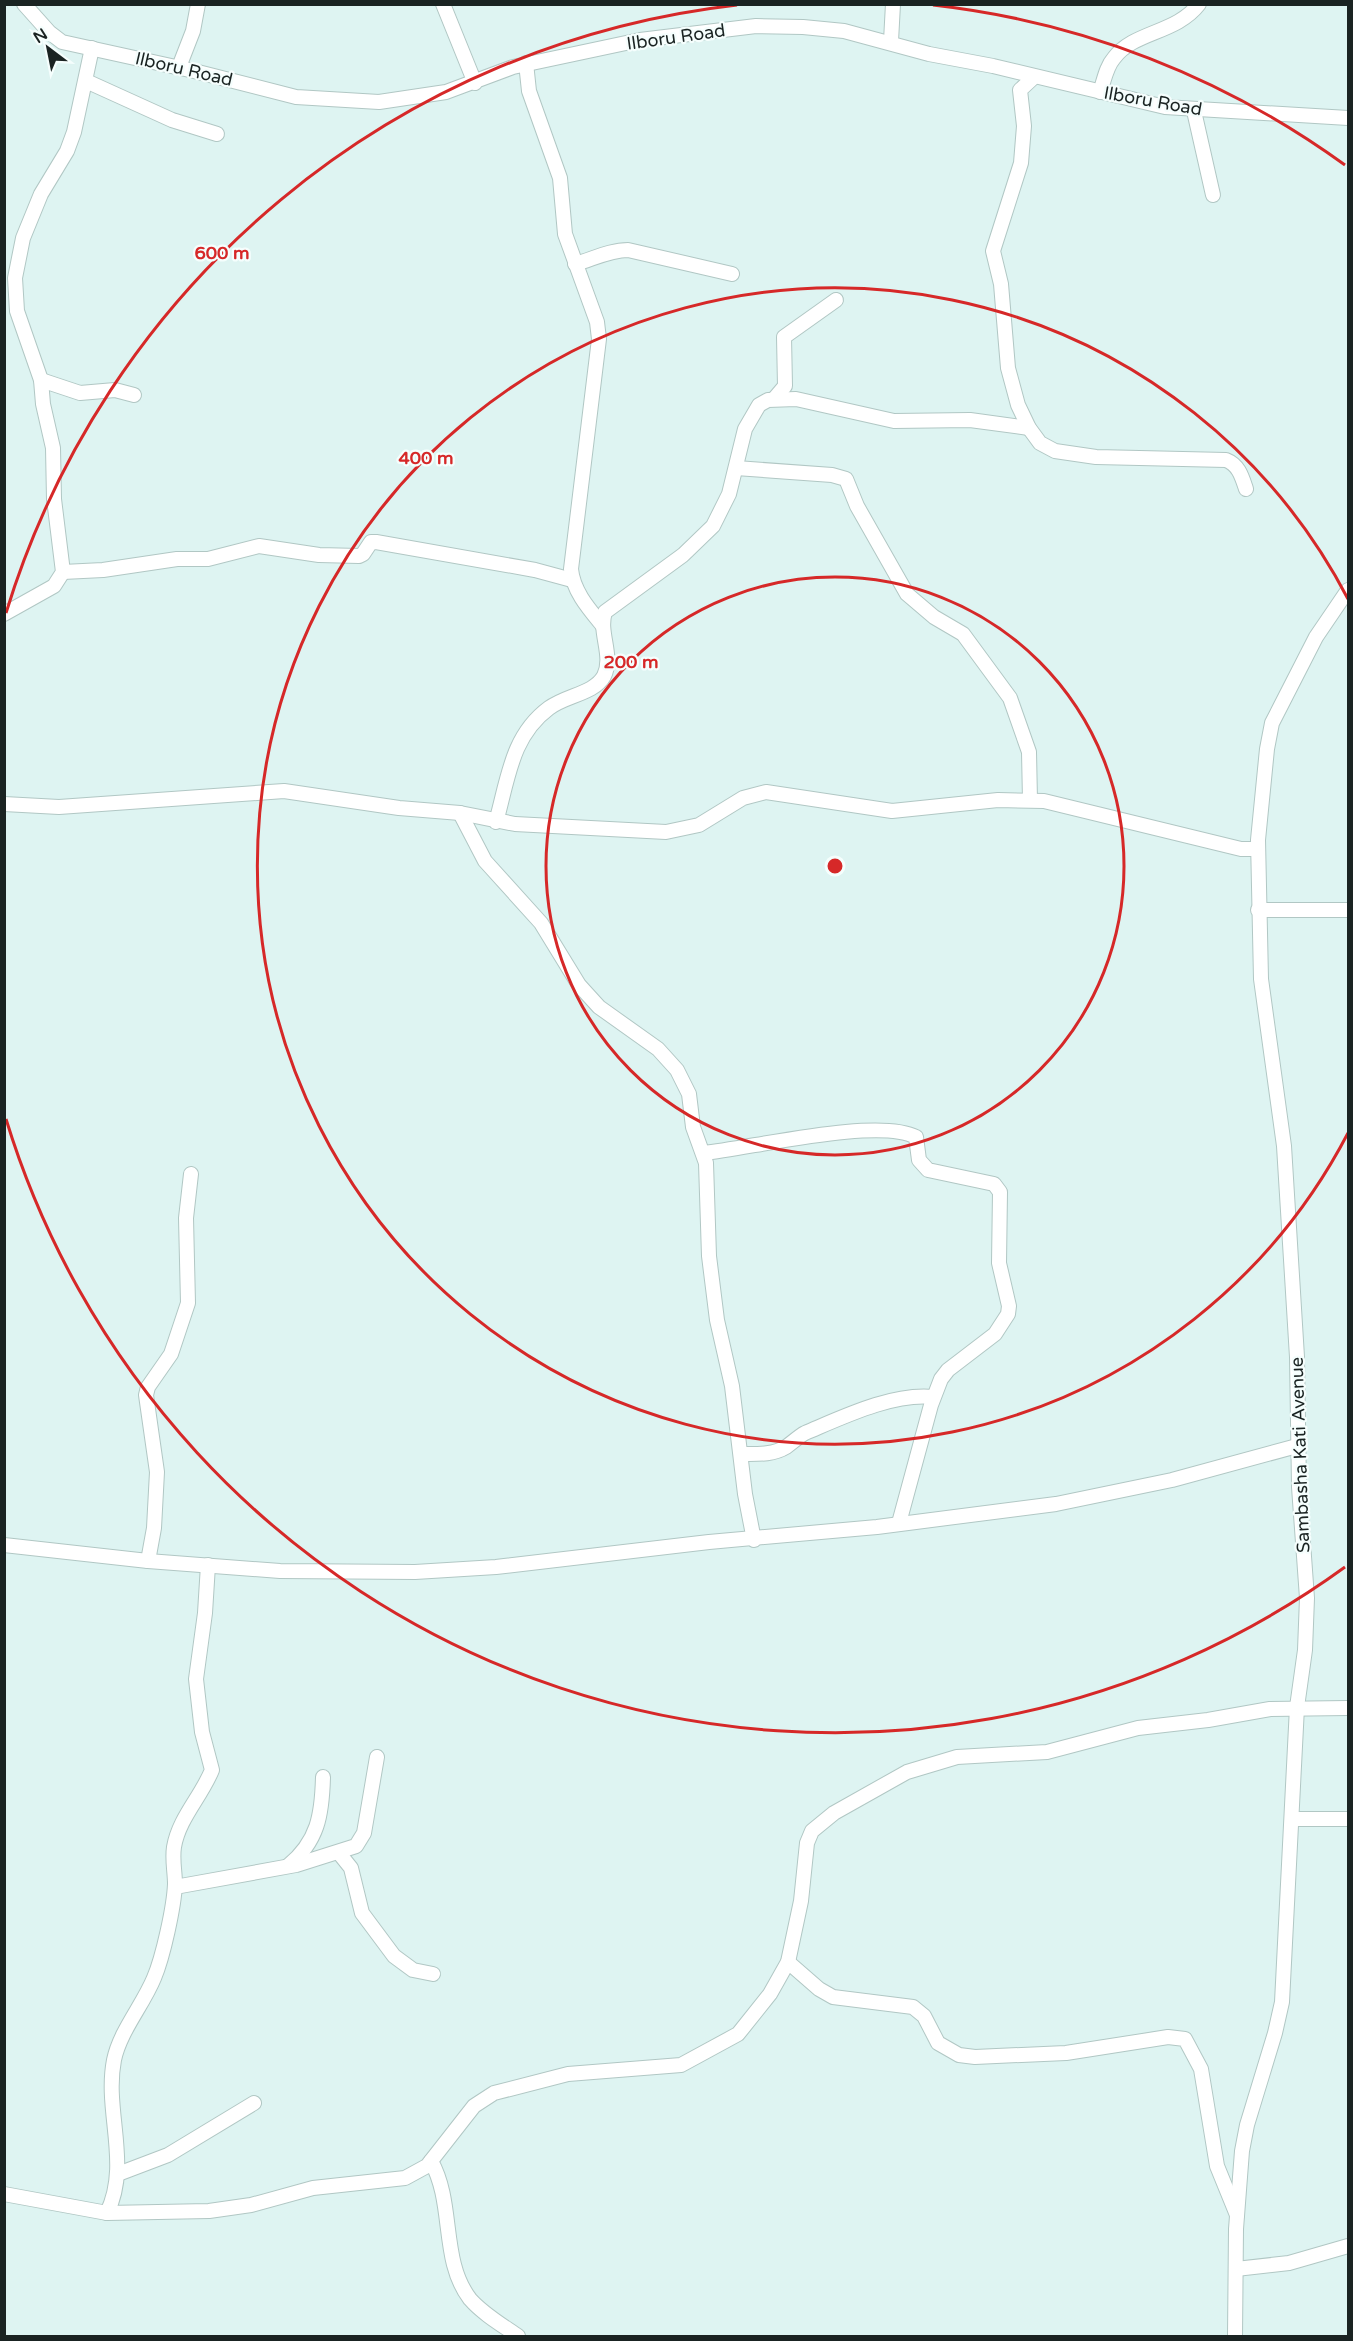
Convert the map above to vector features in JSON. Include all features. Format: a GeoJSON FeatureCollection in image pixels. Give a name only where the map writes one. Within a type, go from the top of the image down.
{"type":"FeatureCollection","features":[{"type":"Feature","properties":{"kind":"street","name":"Ilboru Road"},"geometry":{"type":"LineString","coordinates":[[24,4],[48,32],[62,42],[179,67],[296,97],[318,100],[380,102],[411,99],[475,83],[526,63],[640,40],[756,26],[844,31],[891,41],[929,54],[1165,107],[1194,111],[1348,118]]}},
{"type":"Feature","properties":{"kind":"street"},"geometry":{"type":"LineString","coordinates":[[179,67],[193,31],[198,4]]}},
{"type":"Feature","properties":{"kind":"street"},"geometry":{"type":"LineString","coordinates":[[443,4],[475,83]]}},
{"type":"Feature","properties":{"kind":"street"},"geometry":{"type":"LineString","coordinates":[[891,41],[892,4]]}},
{"type":"Feature","properties":{"kind":"street"},"geometry":{"type":"LineString","coordinates":[[1100,92],[1113,59],[1120,51],[1130,44],[1174,26],[1199,4]]}},
{"type":"Feature","properties":{"kind":"street"},"geometry":{"type":"LineString","coordinates":[[4,614],[54,586],[63,572],[54,499],[54,462],[41,380],[17,311],[15,278],[23,238],[42,194],[67,151],[86,81],[92,48]]}},
{"type":"Feature","properties":{"kind":"street"},"geometry":{"type":"LineString","coordinates":[[526,63],[529,91],[560,178],[565,234],[597,322],[599,339],[572,553],[572,580],[580,596],[603,626]]}},
{"type":"Feature","properties":{"kind":"street"},"geometry":{"type":"LineString","coordinates":[[1034,77],[1020,90],[1024,126],[1021,163],[993,251],[1001,284],[1008,368],[1018,405],[1029,428],[1040,443],[1055,451],[1096,457],[1226,460],[1233,463],[1240,472],[1246,489]]}},
{"type":"Feature","properties":{"kind":"street"},"geometry":{"type":"LineString","coordinates":[[86,81],[172,120],[217,134]]}},
{"type":"Feature","properties":{"kind":"street"},"geometry":{"type":"LineString","coordinates":[[1194,111],[1213,195]]}},
{"type":"Feature","properties":{"kind":"street"},"geometry":{"type":"LineString","coordinates":[[575,264],[601,257],[612,251],[628,250],[732,274]]}},
{"type":"Feature","properties":{"kind":"street"},"geometry":{"type":"LineString","coordinates":[[774,399],[785,386],[784,337],[836,300]]}},
{"type":"Feature","properties":{"kind":"street"},"geometry":{"type":"LineString","coordinates":[[41,380],[80,393],[115,390],[134,395]]}},
{"type":"Feature","properties":{"kind":"street"},"geometry":{"type":"LineString","coordinates":[[496,822],[508,772],[521,737],[535,719],[550,707],[568,696],[596,686],[604,675],[608,659],[603,626],[605,612],[683,555],[713,526],[729,494],[745,429],[759,405],[774,399],[796,399],[894,421],[970,420],[1029,428]]}},
{"type":"Feature","properties":{"kind":"street"},"geometry":{"type":"LineString","coordinates":[[736,468],[823,474],[846,479],[857,506],[907,594],[929,614],[963,634],[1010,698],[1029,752],[1030,800]]}},
{"type":"Feature","properties":{"kind":"street"},"geometry":{"type":"LineString","coordinates":[[63,572],[103,570],[177,559],[207,559],[259,546],[318,555],[359,556],[371,542],[376,542],[535,570],[572,580]]}},
{"type":"Feature","properties":{"kind":"street","name":"Sambasha Kati Avenue"},"geometry":{"type":"LineString","coordinates":[[1235,2337],[1237,2215],[1246,2125],[1275,2033],[1281,2002],[1297,1707],[1308,1610],[1297,1446],[1297,1356],[1284,1146],[1263,1006],[1258,910],[1258,849],[1265,760],[1272,723],[1316,637],[1348,590]]}},
{"type":"Feature","properties":{"kind":"street"},"geometry":{"type":"LineString","coordinates":[[4,804],[59,807],[284,791],[399,808],[460,813],[496,822],[676,831],[699,825],[743,798],[766,792],[892,811],[975,802],[1030,800],[1241,849],[1258,849]]}},
{"type":"Feature","properties":{"kind":"street"},"geometry":{"type":"LineString","coordinates":[[460,813],[485,861],[499,873],[541,923],[579,986],[599,1006],[658,1049],[677,1070],[689,1095],[693,1127],[704,1153],[709,1256],[717,1320],[732,1386],[742,1454],[745,1494],[754,1540]]}},
{"type":"Feature","properties":{"kind":"street"},"geometry":{"type":"LineString","coordinates":[[1258,910],[1348,910]]}},
{"type":"Feature","properties":{"kind":"street"},"geometry":{"type":"LineString","coordinates":[[704,1153],[843,1133],[905,1132],[916,1137],[919,1160],[928,1170],[997,1186],[1000,1192],[1001,1221],[999,1263],[1009,1306],[1008,1314],[995,1334],[948,1370],[933,1397],[899,1523]]}},
{"type":"Feature","properties":{"kind":"street"},"geometry":{"type":"LineString","coordinates":[[148,1561],[154,1528],[157,1472],[146,1395],[148,1387],[171,1354],[188,1303],[186,1218],[191,1174]]}},
{"type":"Feature","properties":{"kind":"street"},"geometry":{"type":"LineString","coordinates":[[742,1454],[778,1451],[806,1433],[856,1413],[902,1399],[933,1397]]}},
{"type":"Feature","properties":{"kind":"street"},"geometry":{"type":"LineString","coordinates":[[4,1545],[98,1553],[148,1561],[280,1571],[415,1572],[496,1567],[709,1542],[754,1540],[1056,1504],[1172,1480],[1297,1446]]}},
{"type":"Feature","properties":{"kind":"street"},"geometry":{"type":"LineString","coordinates":[[107,2213],[115,2197],[118,2174],[112,2103],[114,2058],[154,1978],[168,1927],[175,1887],[173,1859],[178,1831],[212,1770],[202,1732],[195,1679],[205,1613],[208,1565]]}},
{"type":"Feature","properties":{"kind":"street"},"geometry":{"type":"LineString","coordinates":[[4,2194],[107,2213],[209,2211],[251,2205],[313,2188],[405,2178],[417,2174],[431,2161],[474,2106],[500,2091],[568,2074],[667,2068],[681,2065],[711,2051],[738,2034],[771,1994],[788,1962],[801,1901],[807,1843],[812,1831],[834,1813],[907,1772],[957,1757],[1047,1752],[1138,1728],[1297,1707],[1348,1708]]}},
{"type":"Feature","properties":{"kind":"street"},"geometry":{"type":"LineString","coordinates":[[175,1887],[243,1873],[286,1868],[339,1853],[361,1841],[377,1757]]}},
{"type":"Feature","properties":{"kind":"street"},"geometry":{"type":"LineString","coordinates":[[286,1868],[304,1851],[315,1834],[320,1821],[323,1777]]}},
{"type":"Feature","properties":{"kind":"street"},"geometry":{"type":"LineString","coordinates":[[1292,1819],[1348,1819]]}},
{"type":"Feature","properties":{"kind":"street"},"geometry":{"type":"LineString","coordinates":[[339,1853],[351,1868],[362,1913],[394,1956],[413,1970],[433,1974]]}},
{"type":"Feature","properties":{"kind":"street"},"geometry":{"type":"LineString","coordinates":[[788,1962],[819,1989],[833,1997],[913,2007],[924,2016],[938,2043],[959,2055],[1050,2054],[1092,2051],[1168,2037],[1185,2039],[1201,2069],[1217,2166],[1237,2215]]}},
{"type":"Feature","properties":{"kind":"street"},"geometry":{"type":"LineString","coordinates":[[118,2174],[168,2155],[254,2103]]}},
{"type":"Feature","properties":{"kind":"street"},"geometry":{"type":"LineString","coordinates":[[431,2161],[444,2190],[454,2265],[460,2283],[482,2310],[518,2337]]}},
{"type":"Feature","properties":{"kind":"street"},"geometry":{"type":"LineString","coordinates":[[1236,2269],[1289,2263],[1348,2246]]}}]}
